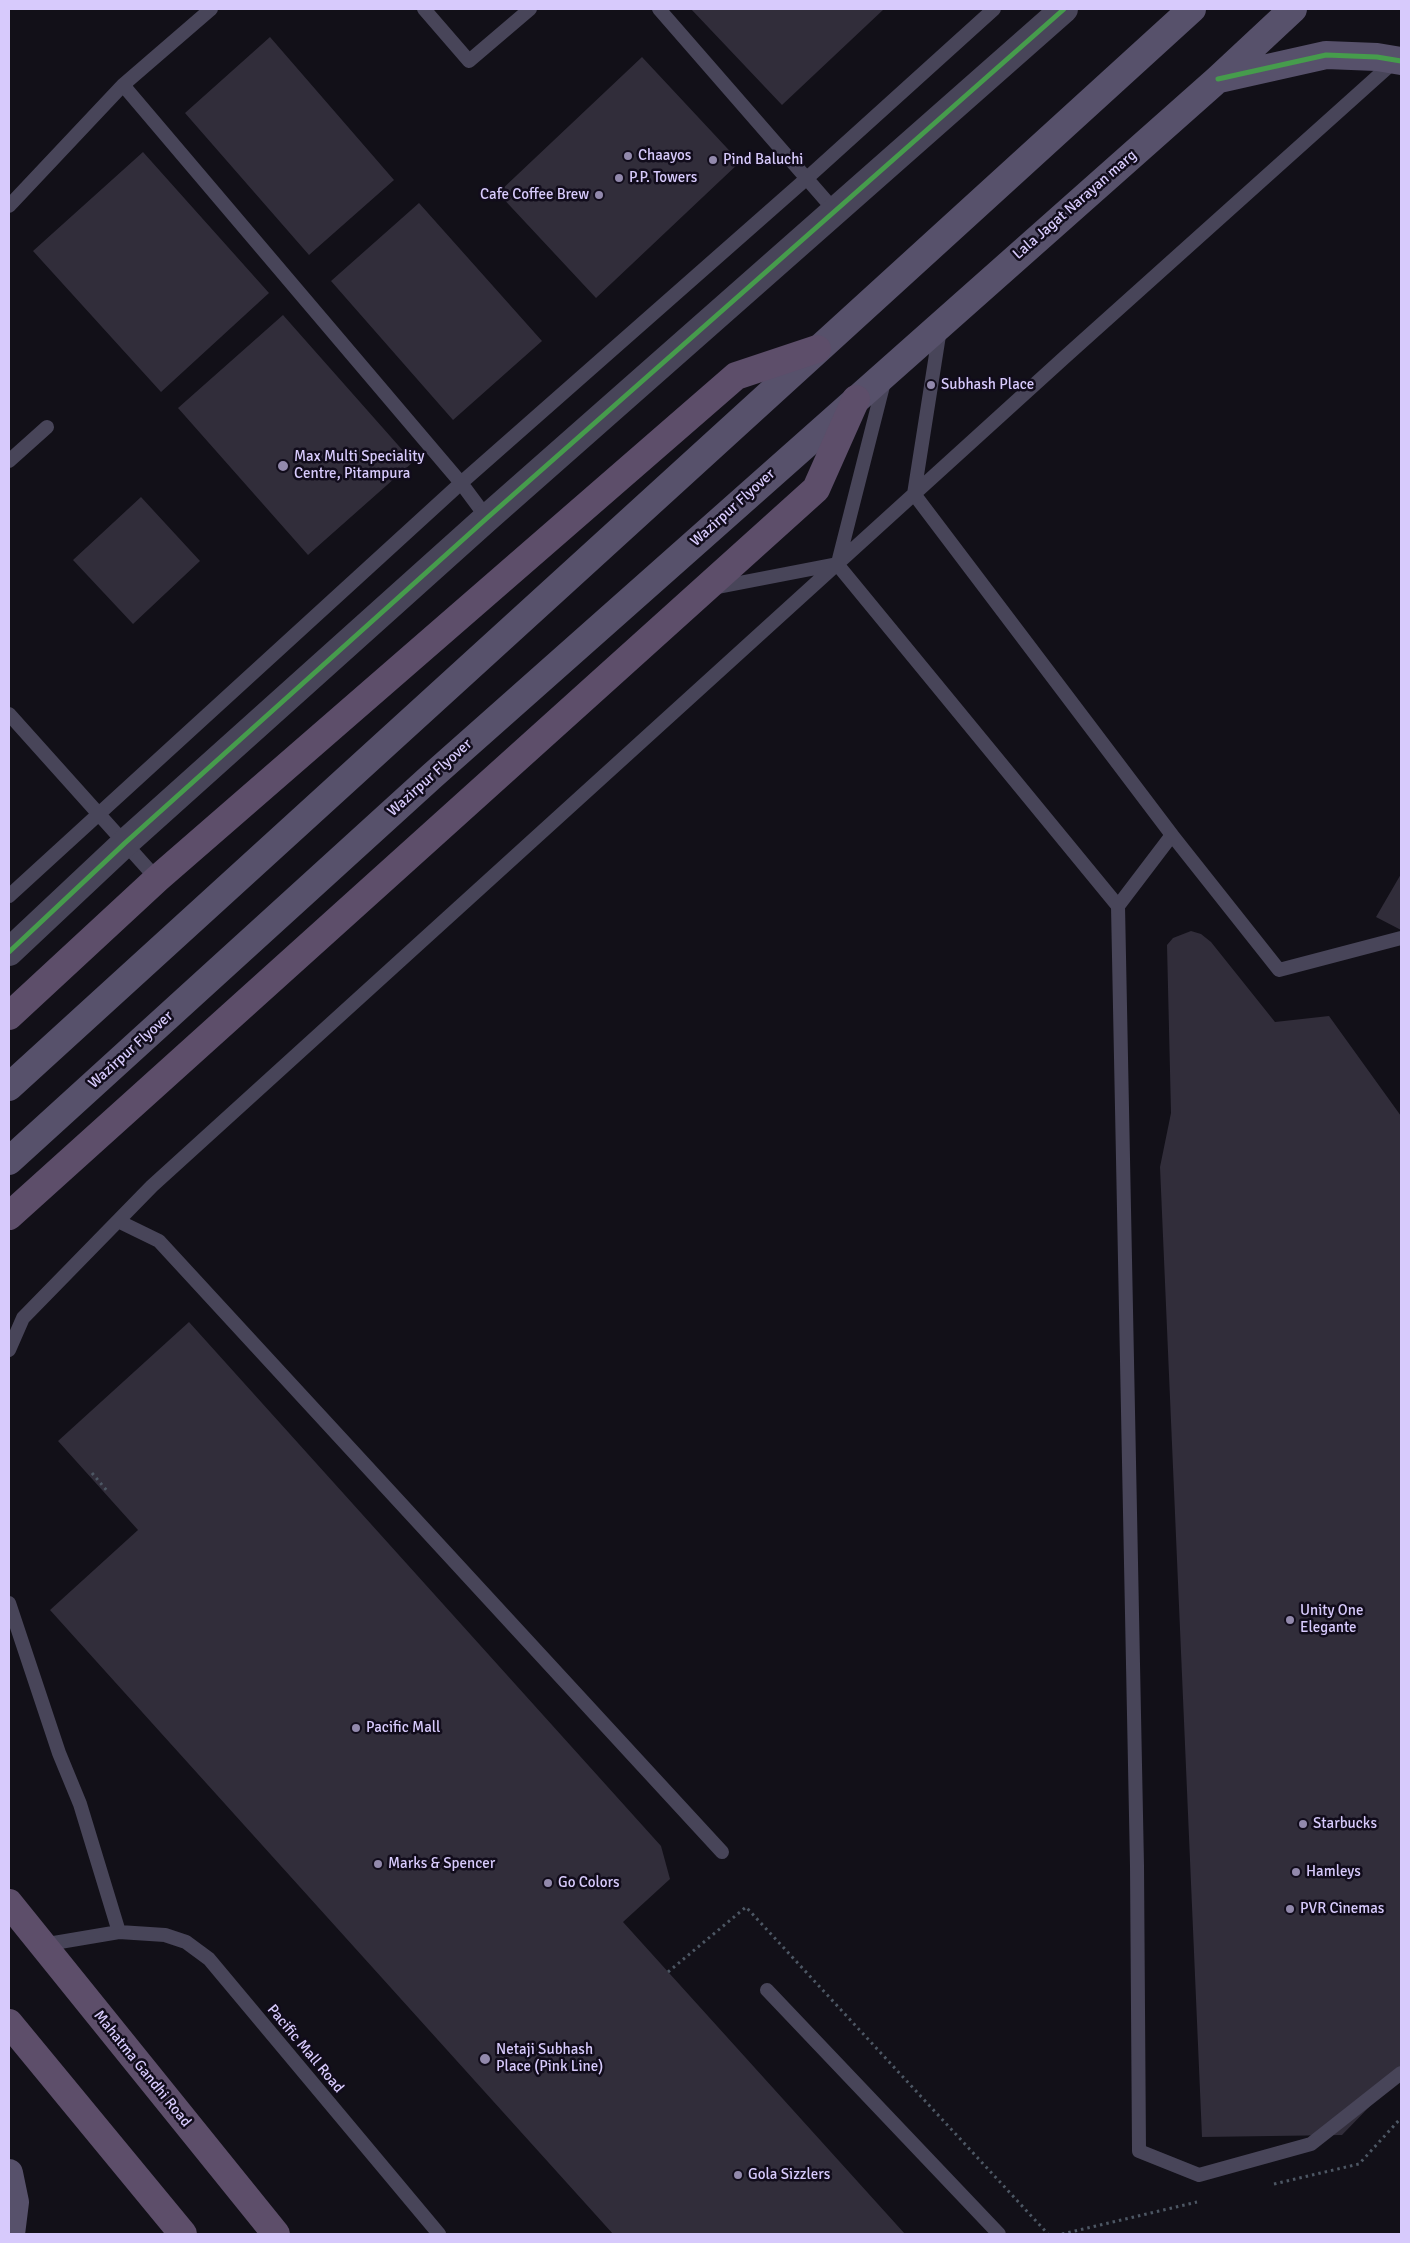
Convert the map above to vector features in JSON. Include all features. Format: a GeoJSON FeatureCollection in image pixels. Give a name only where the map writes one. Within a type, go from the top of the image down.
{"type":"FeatureCollection","features":[{"type":"Feature","properties":{"kind":"main road"},"geometry":{"type":"LineString","coordinates":[[9,1087],[1192,9]]}},
{"type":"Feature","properties":{"kind":"main road","name":"Lala Jagat Narayan marg"},"geometry":{"type":"LineString","coordinates":[[856,399],[1218,79],[1293,9]]}},
{"type":"Feature","properties":{"kind":"main road"},"geometry":{"type":"LineString","coordinates":[[1218,79],[1326,56],[1400,60]]}},
{"type":"Feature","properties":{"kind":"main road"},"geometry":{"type":"LineString","coordinates":[[9,1016],[157,879],[736,376],[817,349]]}},
{"type":"Feature","properties":{"kind":"main road"},"geometry":{"type":"LineString","coordinates":[[9,1216],[816,489],[856,399]]}},
{"type":"Feature","properties":{"kind":"main road","name":"Wazirpur Flyover"},"geometry":{"type":"LineString","coordinates":[[9,1161],[432,776],[856,399]]}},
{"type":"Feature","properties":{"kind":"main road","name":"Mahatma Gandhi Road"},"geometry":{"type":"LineString","coordinates":[[9,1903],[276,2234]]}},
{"type":"Feature","properties":{"kind":"main road"},"geometry":{"type":"LineString","coordinates":[[9,2023],[183,2234]]}},
{"type":"Feature","properties":{"kind":"main road"},"geometry":{"type":"LineString","coordinates":[[9,2173],[15,2202],[11,2234]]}},
{"type":"Feature","properties":{"kind":"street"},"geometry":{"type":"LineString","coordinates":[[9,952],[125,843],[487,518],[1064,9]]}},
{"type":"Feature","properties":{"kind":"lane"},"geometry":{"type":"LineString","coordinates":[[10,203],[123,85],[211,9]]}},
{"type":"Feature","properties":{"kind":"lane"},"geometry":{"type":"LineString","coordinates":[[424,9],[469,62],[530,9]]}},
{"type":"Feature","properties":{"kind":"lane"},"geometry":{"type":"LineString","coordinates":[[659,9],[835,210]]}},
{"type":"Feature","properties":{"kind":"lane"},"geometry":{"type":"LineString","coordinates":[[9,896],[461,483],[806,179],[994,9]]}},
{"type":"Feature","properties":{"kind":"lane"},"geometry":{"type":"LineString","coordinates":[[9,1350],[22,1318],[152,1186],[914,494],[1400,60]]}},
{"type":"Feature","properties":{"kind":"lane"},"geometry":{"type":"LineString","coordinates":[[123,85],[461,483],[487,518]]}},
{"type":"Feature","properties":{"kind":"lane"},"geometry":{"type":"LineString","coordinates":[[941,323],[914,494],[1172,835],[1279,970],[1401,938]]}},
{"type":"Feature","properties":{"kind":"lane"},"geometry":{"type":"LineString","coordinates":[[837,564],[887,371]]}},
{"type":"Feature","properties":{"kind":"lane"},"geometry":{"type":"LineString","coordinates":[[10,459],[47,427]]}},
{"type":"Feature","properties":{"kind":"lane"},"geometry":{"type":"LineString","coordinates":[[703,589],[837,564]]}},
{"type":"Feature","properties":{"kind":"lane"},"geometry":{"type":"LineString","coordinates":[[837,564],[1118,906],[1137,1856],[1139,2151],[1199,2175],[1311,2144],[1401,2073]]}},
{"type":"Feature","properties":{"kind":"lane"},"geometry":{"type":"LineString","coordinates":[[9,714],[157,879]]}},
{"type":"Feature","properties":{"kind":"lane"},"geometry":{"type":"LineString","coordinates":[[1118,906],[1172,835]]}},
{"type":"Feature","properties":{"kind":"lane"},"geometry":{"type":"LineString","coordinates":[[118,1221],[159,1241],[722,1852]]}},
{"type":"Feature","properties":{"kind":"lane"},"geometry":{"type":"LineString","coordinates":[[9,1603],[53,1736],[80,1804],[119,1932]]}},
{"type":"Feature","properties":{"kind":"lane","name":"Pacific Mall Road"},"geometry":{"type":"LineString","coordinates":[[42,1945],[119,1932],[165,1935],[186,1942],[209,1959],[439,2234]]}},
{"type":"Feature","properties":{"kind":"lane"},"geometry":{"type":"LineString","coordinates":[[767,1990],[999,2234]]}},
{"type":"Feature","properties":{"kind":"path"},"geometry":{"type":"LineString","coordinates":[[92,1472],[108,1492]]}},
{"type":"Feature","properties":{"kind":"path"},"geometry":{"type":"LineString","coordinates":[[668,1972],[746,1907],[1048,2234]]}},
{"type":"Feature","properties":{"kind":"building"},"geometry":{"type":"Polygon","coordinates":[[[691,9],[884,9],[782,105],[691,9]]]}},
{"type":"Feature","properties":{"kind":"building"},"geometry":{"type":"Polygon","coordinates":[[[270,37],[394,180],[309,255],[185,113],[270,37]]]}},
{"type":"Feature","properties":{"kind":"building","name":"P.P. Towers"},"geometry":{"type":"Polygon","coordinates":[[[642,57],[740,162],[596,298],[498,193],[642,57]]]}},
{"type":"Feature","properties":{"kind":"building"},"geometry":{"type":"Polygon","coordinates":[[[143,152],[269,293],[161,392],[33,251],[143,152]]]}},
{"type":"Feature","properties":{"kind":"building"},"geometry":{"type":"Polygon","coordinates":[[[419,203],[542,341],[453,420],[331,281],[419,203]]]}},
{"type":"Feature","properties":{"kind":"building"},"geometry":{"type":"Polygon","coordinates":[[[283,315],[413,462],[308,555],[178,408],[283,315]]]}},
{"type":"Feature","properties":{"kind":"building"},"geometry":{"type":"Polygon","coordinates":[[[141,497],[200,561],[133,624],[73,560],[141,497]]]}},
{"type":"Feature","properties":{"kind":"building"},"geometry":{"type":"Polygon","coordinates":[[[1401,874],[1401,930],[1376,917],[1401,874]]]}},
{"type":"Feature","properties":{"kind":"building","name":"Unity One Elegante"},"geometry":{"type":"Polygon","coordinates":[[[1191,931],[1201,934],[1211,942],[1275,1022],[1329,1016],[1401,1116],[1401,2074],[1342,2135],[1202,2137],[1160,1167],[1171,1113],[1167,945],[1173,938],[1191,931]]]}},
{"type":"Feature","properties":{"kind":"building","name":"Pacific Mall"},"geometry":{"type":"Polygon","coordinates":[[[189,1322],[661,1846],[670,1879],[623,1922],[905,2234],[613,2234],[50,1610],[138,1530],[58,1441],[189,1322]]]}},
{"type":"Feature","properties":{"kind":"cycle path"},"geometry":{"type":"LineString","coordinates":[[9,952],[125,843],[487,518],[1064,9]]}},
{"type":"Feature","properties":{"kind":"cycle path"},"geometry":{"type":"LineString","coordinates":[[1218,79],[1326,55],[1377,57],[1401,61]]}},
{"type":"Feature","properties":{"kind":"place","name":"Chaayos"},"geometry":{"type":"Point","coordinates":[628,156]}},
{"type":"Feature","properties":{"kind":"place","name":"Pind Baluchi"},"geometry":{"type":"Point","coordinates":[713,160]}},
{"type":"Feature","properties":{"kind":"place","name":"P.P. Towers"},"geometry":{"type":"Point","coordinates":[619,178]}},
{"type":"Feature","properties":{"kind":"place","name":"Cafe Coffee Brew"},"geometry":{"type":"Point","coordinates":[599,195]}},
{"type":"Feature","properties":{"kind":"place","name":"Subhash Place"},"geometry":{"type":"Point","coordinates":[931,385]}},
{"type":"Feature","properties":{"kind":"place","name":"Max Multi Speciality Centre, Pitampura"},"geometry":{"type":"Point","coordinates":[283,466]}},
{"type":"Feature","properties":{"kind":"place","name":"Unity One Elegante"},"geometry":{"type":"Point","coordinates":[1290,1620]}},
{"type":"Feature","properties":{"kind":"place","name":"Pacific Mall"},"geometry":{"type":"Point","coordinates":[356,1728]}},
{"type":"Feature","properties":{"kind":"place","name":"Starbucks"},"geometry":{"type":"Point","coordinates":[1303,1824]}},
{"type":"Feature","properties":{"kind":"place","name":"Marks & Spencer"},"geometry":{"type":"Point","coordinates":[378,1864]}},
{"type":"Feature","properties":{"kind":"place","name":"Hamleys"},"geometry":{"type":"Point","coordinates":[1296,1872]}},
{"type":"Feature","properties":{"kind":"place","name":"Go Colors"},"geometry":{"type":"Point","coordinates":[548,1883]}},
{"type":"Feature","properties":{"kind":"place","name":"PVR Cinemas"},"geometry":{"type":"Point","coordinates":[1290,1909]}},
{"type":"Feature","properties":{"kind":"place","name":"Netaji Subhash Place (Pink Line)"},"geometry":{"type":"Point","coordinates":[485,2059]}},
{"type":"Feature","properties":{"kind":"place","name":"Gola Sizzlers"},"geometry":{"type":"Point","coordinates":[738,2175]}}]}
